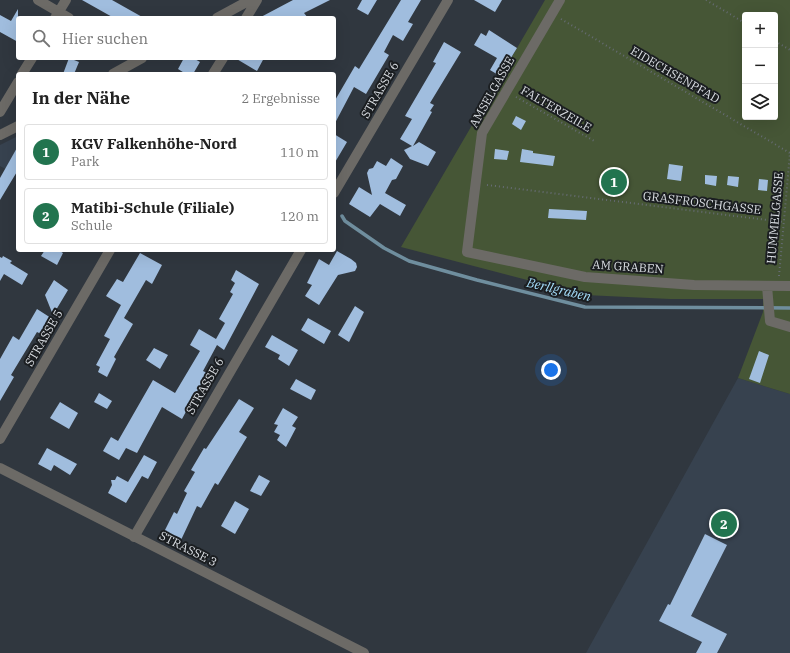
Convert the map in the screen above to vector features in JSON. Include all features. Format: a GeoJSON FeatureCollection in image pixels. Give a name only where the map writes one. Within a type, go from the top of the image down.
{"type":"FeatureCollection","features":[{"type":"Feature","properties":{"kind":"street"},"geometry":{"type":"LineString","coordinates":[[38,0],[57,15],[66,0]]}},
{"type":"Feature","properties":{"kind":"street"},"geometry":{"type":"LineString","coordinates":[[221,16],[250,0]]}},
{"type":"Feature","properties":{"kind":"street"},"geometry":{"type":"LineString","coordinates":[[247,16],[256,0]]}},
{"type":"Feature","properties":{"kind":"street","name":"STRASSE 6"},"geometry":{"type":"LineString","coordinates":[[336,190],[448,0]]}},
{"type":"Feature","properties":{"kind":"street","name":"AMSELGASSE"},"geometry":{"type":"LineString","coordinates":[[467,252],[482,133],[560,0]]}},
{"type":"Feature","properties":{"kind":"street"},"geometry":{"type":"LineString","coordinates":[[23,72],[31,60]]}},
{"type":"Feature","properties":{"kind":"street"},"geometry":{"type":"LineString","coordinates":[[116,72],[136,60]]}},
{"type":"Feature","properties":{"kind":"street"},"geometry":{"type":"LineString","coordinates":[[214,72],[222,60]]}},
{"type":"Feature","properties":{"kind":"street"},"geometry":{"type":"LineString","coordinates":[[0,112],[16,85]]}},
{"type":"Feature","properties":{"kind":"street"},"geometry":{"type":"LineString","coordinates":[[0,135],[16,127]]}},
{"type":"Feature","properties":{"kind":"street","name":"STRASSE 5"},"geometry":{"type":"LineString","coordinates":[[0,439],[109,252]]}},
{"type":"Feature","properties":{"kind":"street","name":"STRASSE 6"},"geometry":{"type":"LineString","coordinates":[[134,537],[300,252]]}},
{"type":"Feature","properties":{"kind":"street","name":"AM GRABEN"},"geometry":{"type":"LineString","coordinates":[[467,252],[585,277],[694,285],[790,286]]}},
{"type":"Feature","properties":{"kind":"street"},"geometry":{"type":"LineString","coordinates":[[767,286],[770,321],[790,327]]}},
{"type":"Feature","properties":{"kind":"street","name":"STRASSE 3"},"geometry":{"type":"LineString","coordinates":[[0,468],[364,653]]}},
{"type":"Feature","properties":{"kind":"path"},"geometry":{"type":"LineString","coordinates":[[706,0],[742,22]]}},
{"type":"Feature","properties":{"kind":"path","name":"EIDECHSENPFAD"},"geometry":{"type":"LineString","coordinates":[[552,14],[790,152]]}},
{"type":"Feature","properties":{"kind":"path"},"geometry":{"type":"LineString","coordinates":[[778,43],[790,50]]}},
{"type":"Feature","properties":{"kind":"path","name":"FALTERZEILE"},"geometry":{"type":"LineString","coordinates":[[507,91],[596,142]]}},
{"type":"Feature","properties":{"kind":"path","name":"HUMMELGASSE"},"geometry":{"type":"LineString","coordinates":[[778,286],[790,152]]}},
{"type":"Feature","properties":{"kind":"path","name":"GRASFROSCHGASSE"},"geometry":{"type":"LineString","coordinates":[[476,184],[783,222]]}},
{"type":"Feature","properties":{"kind":"shaded area"},"geometry":{"type":"Polygon","coordinates":[[[16,137],[16,175],[0,166],[0,145],[16,137]]]}},
{"type":"Feature","properties":{"kind":"shaded area"},"geometry":{"type":"Polygon","coordinates":[[[738,378],[790,394],[790,653],[586,653],[738,378]]]}},
{"type":"Feature","properties":{"kind":"green space"},"geometry":{"type":"Polygon","coordinates":[[[545,0],[790,0],[790,394],[738,378],[763,312],[763,299],[670,299],[585,295],[401,247],[545,0]]]}},
{"type":"Feature","properties":{"kind":"building"},"geometry":{"type":"Polygon","coordinates":[[[82,0],[112,0],[140,16],[110,16],[82,0]]]}},
{"type":"Feature","properties":{"kind":"building"},"geometry":{"type":"Polygon","coordinates":[[[293,0],[330,0],[304,13],[306,16],[263,16],[293,0]]]}},
{"type":"Feature","properties":{"kind":"building"},"geometry":{"type":"Polygon","coordinates":[[[362,0],[377,0],[368,15],[357,9],[362,0]]]}},
{"type":"Feature","properties":{"kind":"building"},"geometry":{"type":"Polygon","coordinates":[[[401,0],[421,0],[408,22],[413,24],[403,41],[393,35],[384,52],[389,55],[366,94],[354,87],[336,121],[336,99],[355,66],[359,69],[401,0]]]}},
{"type":"Feature","properties":{"kind":"building"},"geometry":{"type":"Polygon","coordinates":[[[474,0],[502,0],[495,12],[474,0]]]}},
{"type":"Feature","properties":{"kind":"building"},"geometry":{"type":"Polygon","coordinates":[[[18,9],[18,16],[16,16],[16,41],[0,32],[0,15],[11,21],[18,9]]]}},
{"type":"Feature","properties":{"kind":"building"},"geometry":{"type":"Polygon","coordinates":[[[489,30],[517,48],[500,76],[490,70],[497,58],[474,45],[481,33],[486,36],[489,30]]]}},
{"type":"Feature","properties":{"kind":"building"},"geometry":{"type":"Polygon","coordinates":[[[444,42],[461,52],[430,103],[434,105],[430,111],[432,112],[413,146],[419,142],[436,152],[428,166],[410,159],[404,150],[412,146],[400,139],[412,119],[405,116],[436,63],[433,62],[444,42]]]}},
{"type":"Feature","properties":{"kind":"building"},"geometry":{"type":"Polygon","coordinates":[[[68,60],[79,62],[75,72],[64,72],[68,60]]]}},
{"type":"Feature","properties":{"kind":"building"},"geometry":{"type":"Polygon","coordinates":[[[183,60],[196,60],[200,62],[194,72],[183,72],[178,69],[183,60]]]}},
{"type":"Feature","properties":{"kind":"building"},"geometry":{"type":"Polygon","coordinates":[[[238,60],[263,60],[257,71],[238,60]]]}},
{"type":"Feature","properties":{"kind":"building"},"geometry":{"type":"Polygon","coordinates":[[[516,116],[526,121],[521,130],[512,124],[516,116]]]}},
{"type":"Feature","properties":{"kind":"building"},"geometry":{"type":"Polygon","coordinates":[[[336,135],[347,142],[336,161],[336,135]]]}},
{"type":"Feature","properties":{"kind":"building"},"geometry":{"type":"Polygon","coordinates":[[[495,149],[509,151],[507,160],[494,159],[495,149]]]}},
{"type":"Feature","properties":{"kind":"building"},"geometry":{"type":"Polygon","coordinates":[[[522,149],[533,151],[533,153],[555,156],[553,166],[520,162],[522,149]]]}},
{"type":"Feature","properties":{"kind":"building"},"geometry":{"type":"Polygon","coordinates":[[[16,150],[16,173],[0,200],[0,178],[16,150]]]}},
{"type":"Feature","properties":{"kind":"building"},"geometry":{"type":"Polygon","coordinates":[[[391,158],[403,166],[396,179],[392,180],[385,193],[406,205],[400,216],[380,204],[370,217],[349,204],[359,187],[372,195],[367,173],[369,169],[373,168],[377,161],[386,166],[391,158]]]}},
{"type":"Feature","properties":{"kind":"building"},"geometry":{"type":"Polygon","coordinates":[[[669,164],[683,166],[681,181],[667,179],[669,164]]]}},
{"type":"Feature","properties":{"kind":"building"},"geometry":{"type":"Polygon","coordinates":[[[705,175],[717,176],[716,186],[705,184],[705,175]]]}},
{"type":"Feature","properties":{"kind":"building"},"geometry":{"type":"Polygon","coordinates":[[[728,176],[739,177],[738,187],[727,185],[728,176]]]}},
{"type":"Feature","properties":{"kind":"building"},"geometry":{"type":"Polygon","coordinates":[[[759,179],[768,180],[767,191],[758,190],[759,179]]]}},
{"type":"Feature","properties":{"kind":"building"},"geometry":{"type":"Polygon","coordinates":[[[549,209],[587,211],[586,220],[548,218],[549,209]]]}},
{"type":"Feature","properties":{"kind":"building"},"geometry":{"type":"Polygon","coordinates":[[[337,251],[356,263],[357,267],[355,271],[338,275],[319,305],[305,296],[312,285],[307,283],[319,259],[329,265],[337,251]]]}},
{"type":"Feature","properties":{"kind":"building"},"geometry":{"type":"Polygon","coordinates":[[[44,252],[63,253],[57,265],[41,256],[44,252]]]}},
{"type":"Feature","properties":{"kind":"building"},"geometry":{"type":"Polygon","coordinates":[[[140,253],[162,265],[152,284],[146,280],[124,318],[133,324],[114,357],[116,359],[107,377],[98,372],[100,367],[96,365],[110,339],[104,336],[121,305],[106,296],[117,279],[123,282],[140,253]]]}},
{"type":"Feature","properties":{"kind":"building"},"geometry":{"type":"Polygon","coordinates":[[[3,256],[12,261],[10,263],[28,274],[22,285],[4,274],[0,281],[0,257],[2,258],[3,256]]]}},
{"type":"Feature","properties":{"kind":"building"},"geometry":{"type":"Polygon","coordinates":[[[236,270],[259,284],[224,350],[217,345],[203,371],[207,373],[182,419],[162,407],[137,453],[126,448],[119,460],[103,451],[111,437],[118,441],[153,380],[175,393],[200,351],[190,345],[199,329],[216,339],[225,323],[219,319],[233,294],[230,292],[235,283],[231,280],[236,270]]]}},
{"type":"Feature","properties":{"kind":"building"},"geometry":{"type":"Polygon","coordinates":[[[54,280],[68,290],[53,315],[45,295],[54,280]]]}},
{"type":"Feature","properties":{"kind":"building"},"geometry":{"type":"Polygon","coordinates":[[[355,306],[364,312],[349,342],[338,335],[355,306]]]}},
{"type":"Feature","properties":{"kind":"building"},"geometry":{"type":"Polygon","coordinates":[[[37,309],[51,318],[41,334],[37,332],[11,375],[14,377],[0,401],[0,359],[13,336],[19,340],[37,309]]]}},
{"type":"Feature","properties":{"kind":"building"},"geometry":{"type":"Polygon","coordinates":[[[308,318],[331,331],[324,344],[301,330],[308,318]]]}},
{"type":"Feature","properties":{"kind":"building"},"geometry":{"type":"Polygon","coordinates":[[[272,335],[298,350],[289,366],[278,359],[280,355],[265,347],[272,335]]]}},
{"type":"Feature","properties":{"kind":"building"},"geometry":{"type":"Polygon","coordinates":[[[154,348],[168,355],[160,369],[146,360],[154,348]]]}},
{"type":"Feature","properties":{"kind":"building"},"geometry":{"type":"Polygon","coordinates":[[[759,351],[769,355],[760,383],[749,379],[759,351]]]}},
{"type":"Feature","properties":{"kind":"building"},"geometry":{"type":"Polygon","coordinates":[[[296,379],[316,390],[311,400],[290,389],[296,379]]]}},
{"type":"Feature","properties":{"kind":"building"},"geometry":{"type":"Polygon","coordinates":[[[99,393],[112,401],[107,409],[94,402],[99,393]]]}},
{"type":"Feature","properties":{"kind":"building"},"geometry":{"type":"Polygon","coordinates":[[[239,399],[254,408],[239,432],[247,437],[218,485],[215,483],[201,508],[197,506],[181,540],[164,532],[174,512],[177,514],[187,493],[184,491],[195,472],[191,470],[204,448],[206,449],[239,399]]]}},
{"type":"Feature","properties":{"kind":"building"},"geometry":{"type":"Polygon","coordinates":[[[60,402],[78,413],[69,429],[50,418],[60,402]]]}},
{"type":"Feature","properties":{"kind":"building"},"geometry":{"type":"Polygon","coordinates":[[[283,408],[298,417],[292,426],[296,428],[286,447],[277,440],[280,435],[274,432],[278,425],[274,424],[283,408]]]}},
{"type":"Feature","properties":{"kind":"building"},"geometry":{"type":"Polygon","coordinates":[[[47,448],[77,464],[70,475],[54,465],[51,471],[38,464],[47,448]]]}},
{"type":"Feature","properties":{"kind":"building"},"geometry":{"type":"Polygon","coordinates":[[[144,455],[157,462],[148,479],[142,476],[126,503],[108,493],[112,485],[111,480],[115,480],[117,476],[128,482],[144,455]]]}},
{"type":"Feature","properties":{"kind":"building"},"geometry":{"type":"Polygon","coordinates":[[[259,475],[270,481],[261,496],[250,491],[259,475]]]}},
{"type":"Feature","properties":{"kind":"building"},"geometry":{"type":"Polygon","coordinates":[[[235,501],[249,509],[235,534],[221,526],[235,501]]]}},
{"type":"Feature","properties":{"kind":"building"},"geometry":{"type":"Polygon","coordinates":[[[705,534],[727,545],[691,616],[727,634],[717,653],[696,653],[702,642],[659,621],[668,604],[670,605],[705,534]]]}},
{"type":"Feature","properties":{"kind":"waterway","name":"Berllgraben"},"geometry":{"type":"LineString","coordinates":[[342,216],[345,221],[384,248],[409,261],[585,307],[790,308]]}},
{"type":"Feature","properties":{"kind":"place","name":"KGV Falkenhöhe-Nord"},"geometry":{"type":"Point","coordinates":[614,182]}},
{"type":"Feature","properties":{"kind":"place","name":"Matibi-Schule (Filiale)"},"geometry":{"type":"Point","coordinates":[724,524]}}]}
